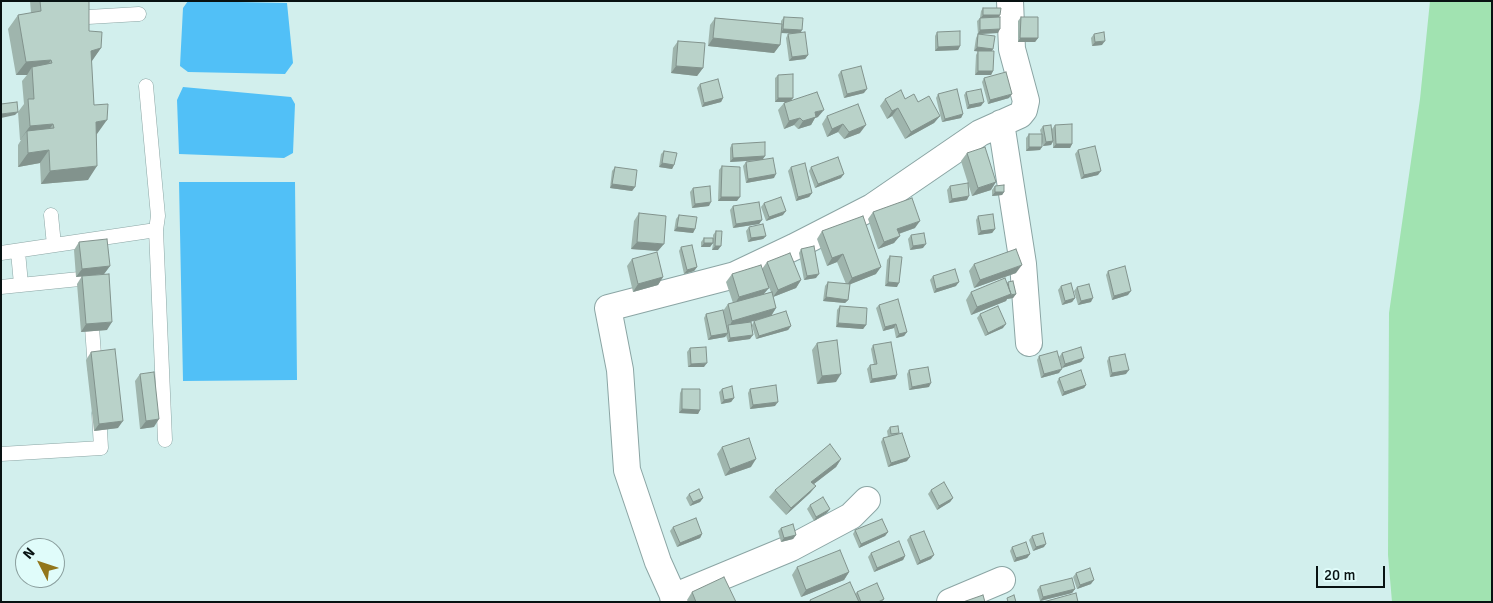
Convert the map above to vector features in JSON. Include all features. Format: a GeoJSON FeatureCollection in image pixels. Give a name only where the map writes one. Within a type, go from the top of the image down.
{"type":"FeatureCollection","features":[{"type":"Feature","properties":{"kind":"street"},"geometry":{"type":"LineString","coordinates":[[867,500],[851,516],[791,548],[675,600],[658,562],[627,470],[620,370],[608,308],[735,274],[794,247],[872,207],[980,133],[1020,115],[1024,110],[1026,101],[1012,49],[1010,1]]}},
{"type":"Feature","properties":{"kind":"street"},"geometry":{"type":"LineString","coordinates":[[1001,123],[1023,264],[1029,343]]}},
{"type":"Feature","properties":{"kind":"street"},"geometry":{"type":"LineString","coordinates":[[950,602],[1002,580]]}},
{"type":"Feature","properties":{"kind":"lane"},"geometry":{"type":"LineString","coordinates":[[54,19],[139,14]]}},
{"type":"Feature","properties":{"kind":"lane"},"geometry":{"type":"LineString","coordinates":[[146,86],[158,216],[156,230],[165,440]]}},
{"type":"Feature","properties":{"kind":"lane"},"geometry":{"type":"LineString","coordinates":[[51,215],[54,245]]}},
{"type":"Feature","properties":{"kind":"lane"},"geometry":{"type":"LineString","coordinates":[[1,254],[156,230]]}},
{"type":"Feature","properties":{"kind":"lane"},"geometry":{"type":"LineString","coordinates":[[18,252],[21,284]]}},
{"type":"Feature","properties":{"kind":"lane"},"geometry":{"type":"LineString","coordinates":[[1,287],[89,278],[96,379]]}},
{"type":"Feature","properties":{"kind":"lane"},"geometry":{"type":"LineString","coordinates":[[1,454],[101,448],[98,399]]}},
{"type":"Feature","properties":{"kind":"green space"},"geometry":{"type":"Polygon","coordinates":[[[1430,1],[1492,1],[1492,602],[1392,602],[1388,555],[1389,313],[1420,99],[1430,1]]]}},
{"type":"Feature","properties":{"kind":"water"},"geometry":{"type":"Polygon","coordinates":[[[188,1],[287,3],[293,63],[285,74],[188,72],[180,66],[183,8],[188,1]]]}},
{"type":"Feature","properties":{"kind":"water"},"geometry":{"type":"Polygon","coordinates":[[[183,87],[291,97],[295,104],[293,153],[284,158],[179,154],[177,100],[183,87]]]}},
{"type":"Feature","properties":{"kind":"water"},"geometry":{"type":"Polygon","coordinates":[[[179,182],[295,182],[297,380],[183,381],[179,182]]]}},
{"type":"Feature","properties":{"kind":"building"},"geometry":{"type":"Polygon","coordinates":[[[40,1],[89,1],[89,31],[102,32],[101,48],[91,51],[94,105],[108,104],[107,120],[96,122],[97,166],[50,171],[49,150],[28,153],[27,131],[54,128],[53,124],[30,126],[28,99],[34,99],[32,67],[52,63],[51,60],[26,62],[18,15],[41,11],[40,1]]]}},
{"type":"Feature","properties":{"kind":"building"},"geometry":{"type":"Polygon","coordinates":[[[983,8],[1001,8],[1000,15],[983,15],[983,8]]]}},
{"type":"Feature","properties":{"kind":"building"},"geometry":{"type":"Polygon","coordinates":[[[784,17],[803,18],[802,30],[783,29],[784,17]]]}},
{"type":"Feature","properties":{"kind":"building"},"geometry":{"type":"Polygon","coordinates":[[[1000,17],[1000,29],[980,30],[980,18],[1000,17]]]}},
{"type":"Feature","properties":{"kind":"building"},"geometry":{"type":"Polygon","coordinates":[[[1021,17],[1038,17],[1038,38],[1020,38],[1021,17]]]}},
{"type":"Feature","properties":{"kind":"building"},"geometry":{"type":"Polygon","coordinates":[[[715,18],[782,24],[780,45],[713,38],[715,18]]]}},
{"type":"Feature","properties":{"kind":"building"},"geometry":{"type":"Polygon","coordinates":[[[960,31],[960,46],[938,47],[937,32],[960,31]]]}},
{"type":"Feature","properties":{"kind":"building"},"geometry":{"type":"Polygon","coordinates":[[[805,32],[808,55],[792,57],[788,34],[805,32]]]}},
{"type":"Feature","properties":{"kind":"building"},"geometry":{"type":"Polygon","coordinates":[[[1104,32],[1105,41],[1095,42],[1094,34],[1104,32]]]}},
{"type":"Feature","properties":{"kind":"building"},"geometry":{"type":"Polygon","coordinates":[[[978,34],[995,36],[993,49],[977,47],[978,34]]]}},
{"type":"Feature","properties":{"kind":"building"},"geometry":{"type":"Polygon","coordinates":[[[678,41],[705,43],[703,68],[676,66],[678,41]]]}},
{"type":"Feature","properties":{"kind":"building"},"geometry":{"type":"Polygon","coordinates":[[[978,51],[994,51],[993,71],[978,71],[978,51]]]}},
{"type":"Feature","properties":{"kind":"building"},"geometry":{"type":"Polygon","coordinates":[[[861,66],[867,89],[847,94],[841,71],[861,66]]]}},
{"type":"Feature","properties":{"kind":"building"},"geometry":{"type":"Polygon","coordinates":[[[1006,72],[1012,94],[990,100],[984,78],[1006,72]]]}},
{"type":"Feature","properties":{"kind":"building"},"geometry":{"type":"Polygon","coordinates":[[[793,74],[793,98],[778,98],[778,75],[793,74]]]}},
{"type":"Feature","properties":{"kind":"building"},"geometry":{"type":"Polygon","coordinates":[[[718,79],[723,98],[704,103],[700,84],[718,79]]]}},
{"type":"Feature","properties":{"kind":"building"},"geometry":{"type":"Polygon","coordinates":[[[957,89],[963,114],[945,119],[938,94],[957,89]]]}},
{"type":"Feature","properties":{"kind":"building"},"geometry":{"type":"Polygon","coordinates":[[[981,89],[984,102],[969,105],[966,92],[981,89]]]}},
{"type":"Feature","properties":{"kind":"building"},"geometry":{"type":"Polygon","coordinates":[[[901,90],[905,99],[914,94],[918,102],[929,96],[940,116],[911,132],[898,108],[892,111],[885,99],[901,90]]]}},
{"type":"Feature","properties":{"kind":"building"},"geometry":{"type":"Polygon","coordinates":[[[817,92],[824,110],[815,112],[816,117],[803,121],[800,118],[789,121],[784,103],[817,92]]]}},
{"type":"Feature","properties":{"kind":"building"},"geometry":{"type":"Polygon","coordinates":[[[17,102],[18,112],[1,114],[1,104],[17,102]]]}},
{"type":"Feature","properties":{"kind":"building"},"geometry":{"type":"Polygon","coordinates":[[[858,104],[866,125],[849,132],[843,124],[832,129],[827,116],[858,104]]]}},
{"type":"Feature","properties":{"kind":"building"},"geometry":{"type":"Polygon","coordinates":[[[1072,124],[1072,144],[1056,144],[1055,125],[1072,124]]]}},
{"type":"Feature","properties":{"kind":"building"},"geometry":{"type":"Polygon","coordinates":[[[1051,125],[1053,141],[1046,142],[1043,126],[1051,125]]]}},
{"type":"Feature","properties":{"kind":"building"},"geometry":{"type":"Polygon","coordinates":[[[1029,134],[1042,134],[1042,147],[1029,147],[1029,134]]]}},
{"type":"Feature","properties":{"kind":"building"},"geometry":{"type":"Polygon","coordinates":[[[765,142],[765,156],[733,158],[732,144],[765,142]]]}},
{"type":"Feature","properties":{"kind":"building"},"geometry":{"type":"Polygon","coordinates":[[[1095,146],[1101,171],[1084,175],[1078,150],[1095,146]]]}},
{"type":"Feature","properties":{"kind":"building"},"geometry":{"type":"Polygon","coordinates":[[[985,147],[996,182],[978,188],[967,153],[985,147]]]}},
{"type":"Feature","properties":{"kind":"building"},"geometry":{"type":"Polygon","coordinates":[[[664,151],[677,153],[674,165],[662,163],[664,151]]]}},
{"type":"Feature","properties":{"kind":"building"},"geometry":{"type":"Polygon","coordinates":[[[838,157],[844,174],[818,184],[811,167],[838,157]]]}},
{"type":"Feature","properties":{"kind":"building"},"geometry":{"type":"Polygon","coordinates":[[[773,158],[776,174],[748,179],[746,162],[773,158]]]}},
{"type":"Feature","properties":{"kind":"building"},"geometry":{"type":"Polygon","coordinates":[[[805,163],[812,193],[798,197],[791,167],[805,163]]]}},
{"type":"Feature","properties":{"kind":"building"},"geometry":{"type":"Polygon","coordinates":[[[722,166],[740,167],[740,197],[721,197],[722,166]]]}},
{"type":"Feature","properties":{"kind":"building"},"geometry":{"type":"Polygon","coordinates":[[[615,167],[637,170],[635,187],[612,184],[615,167]]]}},
{"type":"Feature","properties":{"kind":"building"},"geometry":{"type":"Polygon","coordinates":[[[968,183],[969,196],[952,199],[950,186],[968,183]]]}},
{"type":"Feature","properties":{"kind":"building"},"geometry":{"type":"Polygon","coordinates":[[[1004,185],[1004,192],[995,192],[995,186],[1004,185]]]}},
{"type":"Feature","properties":{"kind":"building"},"geometry":{"type":"Polygon","coordinates":[[[710,186],[711,202],[695,204],[693,188],[710,186]]]}},
{"type":"Feature","properties":{"kind":"building"},"geometry":{"type":"Polygon","coordinates":[[[781,197],[786,211],[769,217],[764,203],[781,197]]]}},
{"type":"Feature","properties":{"kind":"building"},"geometry":{"type":"Polygon","coordinates":[[[912,198],[920,221],[897,229],[900,236],[884,242],[873,212],[912,198]]]}},
{"type":"Feature","properties":{"kind":"building"},"geometry":{"type":"Polygon","coordinates":[[[759,202],[762,220],[736,224],[733,206],[759,202]]]}},
{"type":"Feature","properties":{"kind":"building"},"geometry":{"type":"Polygon","coordinates":[[[639,213],[666,216],[664,244],[637,242],[639,213]]]}},
{"type":"Feature","properties":{"kind":"building"},"geometry":{"type":"Polygon","coordinates":[[[993,214],[995,229],[981,231],[978,216],[993,214]]]}},
{"type":"Feature","properties":{"kind":"building"},"geometry":{"type":"Polygon","coordinates":[[[679,215],[697,217],[695,229],[677,227],[679,215]]]}},
{"type":"Feature","properties":{"kind":"building"},"geometry":{"type":"Polygon","coordinates":[[[863,216],[881,267],[852,278],[843,254],[832,258],[822,231],[863,216]]]}},
{"type":"Feature","properties":{"kind":"building"},"geometry":{"type":"Polygon","coordinates":[[[763,224],[766,236],[751,238],[749,227],[763,224]]]}},
{"type":"Feature","properties":{"kind":"building"},"geometry":{"type":"Polygon","coordinates":[[[716,231],[722,231],[721,246],[715,246],[716,231]]]}},
{"type":"Feature","properties":{"kind":"building"},"geometry":{"type":"Polygon","coordinates":[[[924,233],[926,244],[913,246],[911,235],[924,233]]]}},
{"type":"Feature","properties":{"kind":"building"},"geometry":{"type":"Polygon","coordinates":[[[704,238],[713,238],[713,243],[704,243],[704,238]]]}},
{"type":"Feature","properties":{"kind":"building"},"geometry":{"type":"Polygon","coordinates":[[[107,239],[110,266],[82,269],[79,242],[107,239]]]}},
{"type":"Feature","properties":{"kind":"building"},"geometry":{"type":"Polygon","coordinates":[[[692,245],[697,267],[687,270],[681,247],[692,245]]]}},
{"type":"Feature","properties":{"kind":"building"},"geometry":{"type":"Polygon","coordinates":[[[814,246],[819,274],[807,276],[801,249],[814,246]]]}},
{"type":"Feature","properties":{"kind":"building"},"geometry":{"type":"Polygon","coordinates":[[[1016,249],[1022,265],[980,280],[974,264],[1016,249]]]}},
{"type":"Feature","properties":{"kind":"building"},"geometry":{"type":"Polygon","coordinates":[[[657,252],[663,277],[638,284],[632,259],[657,252]]]}},
{"type":"Feature","properties":{"kind":"building"},"geometry":{"type":"Polygon","coordinates":[[[790,253],[801,280],[778,290],[767,262],[790,253]]]}},
{"type":"Feature","properties":{"kind":"building"},"geometry":{"type":"Polygon","coordinates":[[[890,256],[902,257],[899,283],[888,282],[890,256]]]}},
{"type":"Feature","properties":{"kind":"building"},"geometry":{"type":"Polygon","coordinates":[[[761,265],[769,288],[739,297],[732,274],[761,265]]]}},
{"type":"Feature","properties":{"kind":"building"},"geometry":{"type":"Polygon","coordinates":[[[1125,266],[1131,291],[1114,296],[1108,271],[1125,266]]]}},
{"type":"Feature","properties":{"kind":"building"},"geometry":{"type":"Polygon","coordinates":[[[955,269],[959,282],[936,289],[933,276],[955,269]]]}},
{"type":"Feature","properties":{"kind":"building"},"geometry":{"type":"Polygon","coordinates":[[[109,274],[112,322],[86,324],[82,276],[109,274]]]}},
{"type":"Feature","properties":{"kind":"building"},"geometry":{"type":"Polygon","coordinates":[[[1005,278],[1011,294],[977,307],[971,292],[1005,278]]]}},
{"type":"Feature","properties":{"kind":"building"},"geometry":{"type":"Polygon","coordinates":[[[1013,281],[1016,294],[1010,295],[1008,282],[1013,281]]]}},
{"type":"Feature","properties":{"kind":"building"},"geometry":{"type":"Polygon","coordinates":[[[828,282],[850,284],[848,300],[826,297],[828,282]]]}},
{"type":"Feature","properties":{"kind":"building"},"geometry":{"type":"Polygon","coordinates":[[[1071,283],[1075,298],[1065,301],[1061,286],[1071,283]]]}},
{"type":"Feature","properties":{"kind":"building"},"geometry":{"type":"Polygon","coordinates":[[[1089,284],[1093,298],[1081,301],[1077,287],[1089,284]]]}},
{"type":"Feature","properties":{"kind":"building"},"geometry":{"type":"Polygon","coordinates":[[[772,292],[776,308],[732,321],[728,304],[772,292]]]}},
{"type":"Feature","properties":{"kind":"building"},"geometry":{"type":"Polygon","coordinates":[[[898,299],[907,332],[899,334],[896,324],[885,327],[879,305],[898,299]]]}},
{"type":"Feature","properties":{"kind":"building"},"geometry":{"type":"Polygon","coordinates":[[[840,306],[867,308],[866,325],[838,323],[840,306]]]}},
{"type":"Feature","properties":{"kind":"building"},"geometry":{"type":"Polygon","coordinates":[[[998,306],[1006,324],[988,333],[980,314],[998,306]]]}},
{"type":"Feature","properties":{"kind":"building"},"geometry":{"type":"Polygon","coordinates":[[[723,310],[728,333],[711,336],[706,314],[723,310]]]}},
{"type":"Feature","properties":{"kind":"building"},"geometry":{"type":"Polygon","coordinates":[[[786,311],[791,326],[759,336],[754,321],[786,311]]]}},
{"type":"Feature","properties":{"kind":"building"},"geometry":{"type":"Polygon","coordinates":[[[751,322],[753,335],[730,338],[728,325],[751,322]]]}},
{"type":"Feature","properties":{"kind":"building"},"geometry":{"type":"Polygon","coordinates":[[[837,340],[841,374],[822,376],[817,343],[837,340]]]}},
{"type":"Feature","properties":{"kind":"building"},"geometry":{"type":"Polygon","coordinates":[[[891,342],[897,375],[872,379],[870,365],[877,364],[873,345],[891,342]]]}},
{"type":"Feature","properties":{"kind":"building"},"geometry":{"type":"Polygon","coordinates":[[[706,347],[707,363],[691,364],[690,348],[706,347]]]}},
{"type":"Feature","properties":{"kind":"building"},"geometry":{"type":"Polygon","coordinates":[[[1081,347],[1084,358],[1065,364],[1062,353],[1081,347]]]}},
{"type":"Feature","properties":{"kind":"building"},"geometry":{"type":"Polygon","coordinates":[[[115,349],[123,421],[99,424],[91,352],[115,349]]]}},
{"type":"Feature","properties":{"kind":"building"},"geometry":{"type":"Polygon","coordinates":[[[1057,351],[1062,369],[1044,374],[1039,356],[1057,351]]]}},
{"type":"Feature","properties":{"kind":"building"},"geometry":{"type":"Polygon","coordinates":[[[1125,354],[1129,370],[1112,373],[1109,357],[1125,354]]]}},
{"type":"Feature","properties":{"kind":"building"},"geometry":{"type":"Polygon","coordinates":[[[928,367],[931,383],[912,387],[909,370],[928,367]]]}},
{"type":"Feature","properties":{"kind":"building"},"geometry":{"type":"Polygon","coordinates":[[[1081,370],[1086,385],[1064,392],[1059,378],[1081,370]]]}},
{"type":"Feature","properties":{"kind":"building"},"geometry":{"type":"Polygon","coordinates":[[[154,372],[159,419],[146,421],[140,374],[154,372]]]}},
{"type":"Feature","properties":{"kind":"building"},"geometry":{"type":"Polygon","coordinates":[[[776,385],[778,402],[753,405],[750,389],[776,385]]]}},
{"type":"Feature","properties":{"kind":"building"},"geometry":{"type":"Polygon","coordinates":[[[732,386],[734,398],[724,400],[722,389],[732,386]]]}},
{"type":"Feature","properties":{"kind":"building"},"geometry":{"type":"Polygon","coordinates":[[[682,389],[700,389],[700,410],[682,409],[682,389]]]}},
{"type":"Feature","properties":{"kind":"building"},"geometry":{"type":"Polygon","coordinates":[[[898,426],[899,433],[891,434],[890,427],[898,426]]]}},
{"type":"Feature","properties":{"kind":"building"},"geometry":{"type":"Polygon","coordinates":[[[902,433],[910,457],[891,463],[883,438],[902,433]]]}},
{"type":"Feature","properties":{"kind":"building"},"geometry":{"type":"Polygon","coordinates":[[[749,438],[756,459],[730,469],[722,447],[749,438]]]}},
{"type":"Feature","properties":{"kind":"building"},"geometry":{"type":"Polygon","coordinates":[[[830,444],[841,459],[811,482],[816,486],[791,508],[775,490],[830,444]]]}},
{"type":"Feature","properties":{"kind":"building"},"geometry":{"type":"Polygon","coordinates":[[[944,482],[953,498],[939,506],[931,490],[944,482]]]}},
{"type":"Feature","properties":{"kind":"building"},"geometry":{"type":"Polygon","coordinates":[[[699,489],[703,498],[693,502],[689,494],[699,489]]]}},
{"type":"Feature","properties":{"kind":"building"},"geometry":{"type":"Polygon","coordinates":[[[823,497],[830,509],[816,517],[810,505],[823,497]]]}},
{"type":"Feature","properties":{"kind":"building"},"geometry":{"type":"Polygon","coordinates":[[[696,518],[702,534],[680,543],[673,527],[696,518]]]}},
{"type":"Feature","properties":{"kind":"building"},"geometry":{"type":"Polygon","coordinates":[[[882,519],[888,532],[861,544],[855,530],[882,519]]]}},
{"type":"Feature","properties":{"kind":"building"},"geometry":{"type":"Polygon","coordinates":[[[793,524],[796,535],[784,538],[781,528],[793,524]]]}},
{"type":"Feature","properties":{"kind":"building"},"geometry":{"type":"Polygon","coordinates":[[[924,531],[934,555],[920,561],[910,536],[924,531]]]}},
{"type":"Feature","properties":{"kind":"building"},"geometry":{"type":"Polygon","coordinates":[[[1043,533],[1046,544],[1036,547],[1032,536],[1043,533]]]}},
{"type":"Feature","properties":{"kind":"building"},"geometry":{"type":"Polygon","coordinates":[[[899,541],[905,556],[877,568],[871,553],[899,541]]]}},
{"type":"Feature","properties":{"kind":"building"},"geometry":{"type":"Polygon","coordinates":[[[1026,542],[1030,554],[1016,558],[1012,547],[1026,542]]]}},
{"type":"Feature","properties":{"kind":"building"},"geometry":{"type":"Polygon","coordinates":[[[840,550],[849,572],[806,590],[797,567],[840,550]]]}},
{"type":"Feature","properties":{"kind":"building"},"geometry":{"type":"Polygon","coordinates":[[[1090,568],[1094,580],[1080,585],[1076,573],[1090,568]]]}},
{"type":"Feature","properties":{"kind":"building"},"geometry":{"type":"Polygon","coordinates":[[[724,577],[736,602],[696,602],[692,592],[724,577]]]}},
{"type":"Feature","properties":{"kind":"building"},"geometry":{"type":"Polygon","coordinates":[[[1072,578],[1075,589],[1043,597],[1040,586],[1072,578]]]}},
{"type":"Feature","properties":{"kind":"building"},"geometry":{"type":"Polygon","coordinates":[[[850,582],[859,602],[811,602],[810,600],[850,582]]]}},
{"type":"Feature","properties":{"kind":"building"},"geometry":{"type":"Polygon","coordinates":[[[877,583],[884,599],[878,602],[861,602],[857,592],[877,583]]]}},
{"type":"Feature","properties":{"kind":"building"},"geometry":{"type":"Polygon","coordinates":[[[1076,593],[1078,602],[1043,602],[1076,593]]]}},
{"type":"Feature","properties":{"kind":"building"},"geometry":{"type":"Polygon","coordinates":[[[983,595],[985,602],[963,602],[983,595]]]}},
{"type":"Feature","properties":{"kind":"building"},"geometry":{"type":"Polygon","coordinates":[[[1014,595],[1016,602],[1008,602],[1007,598],[1014,595]]]}}]}
